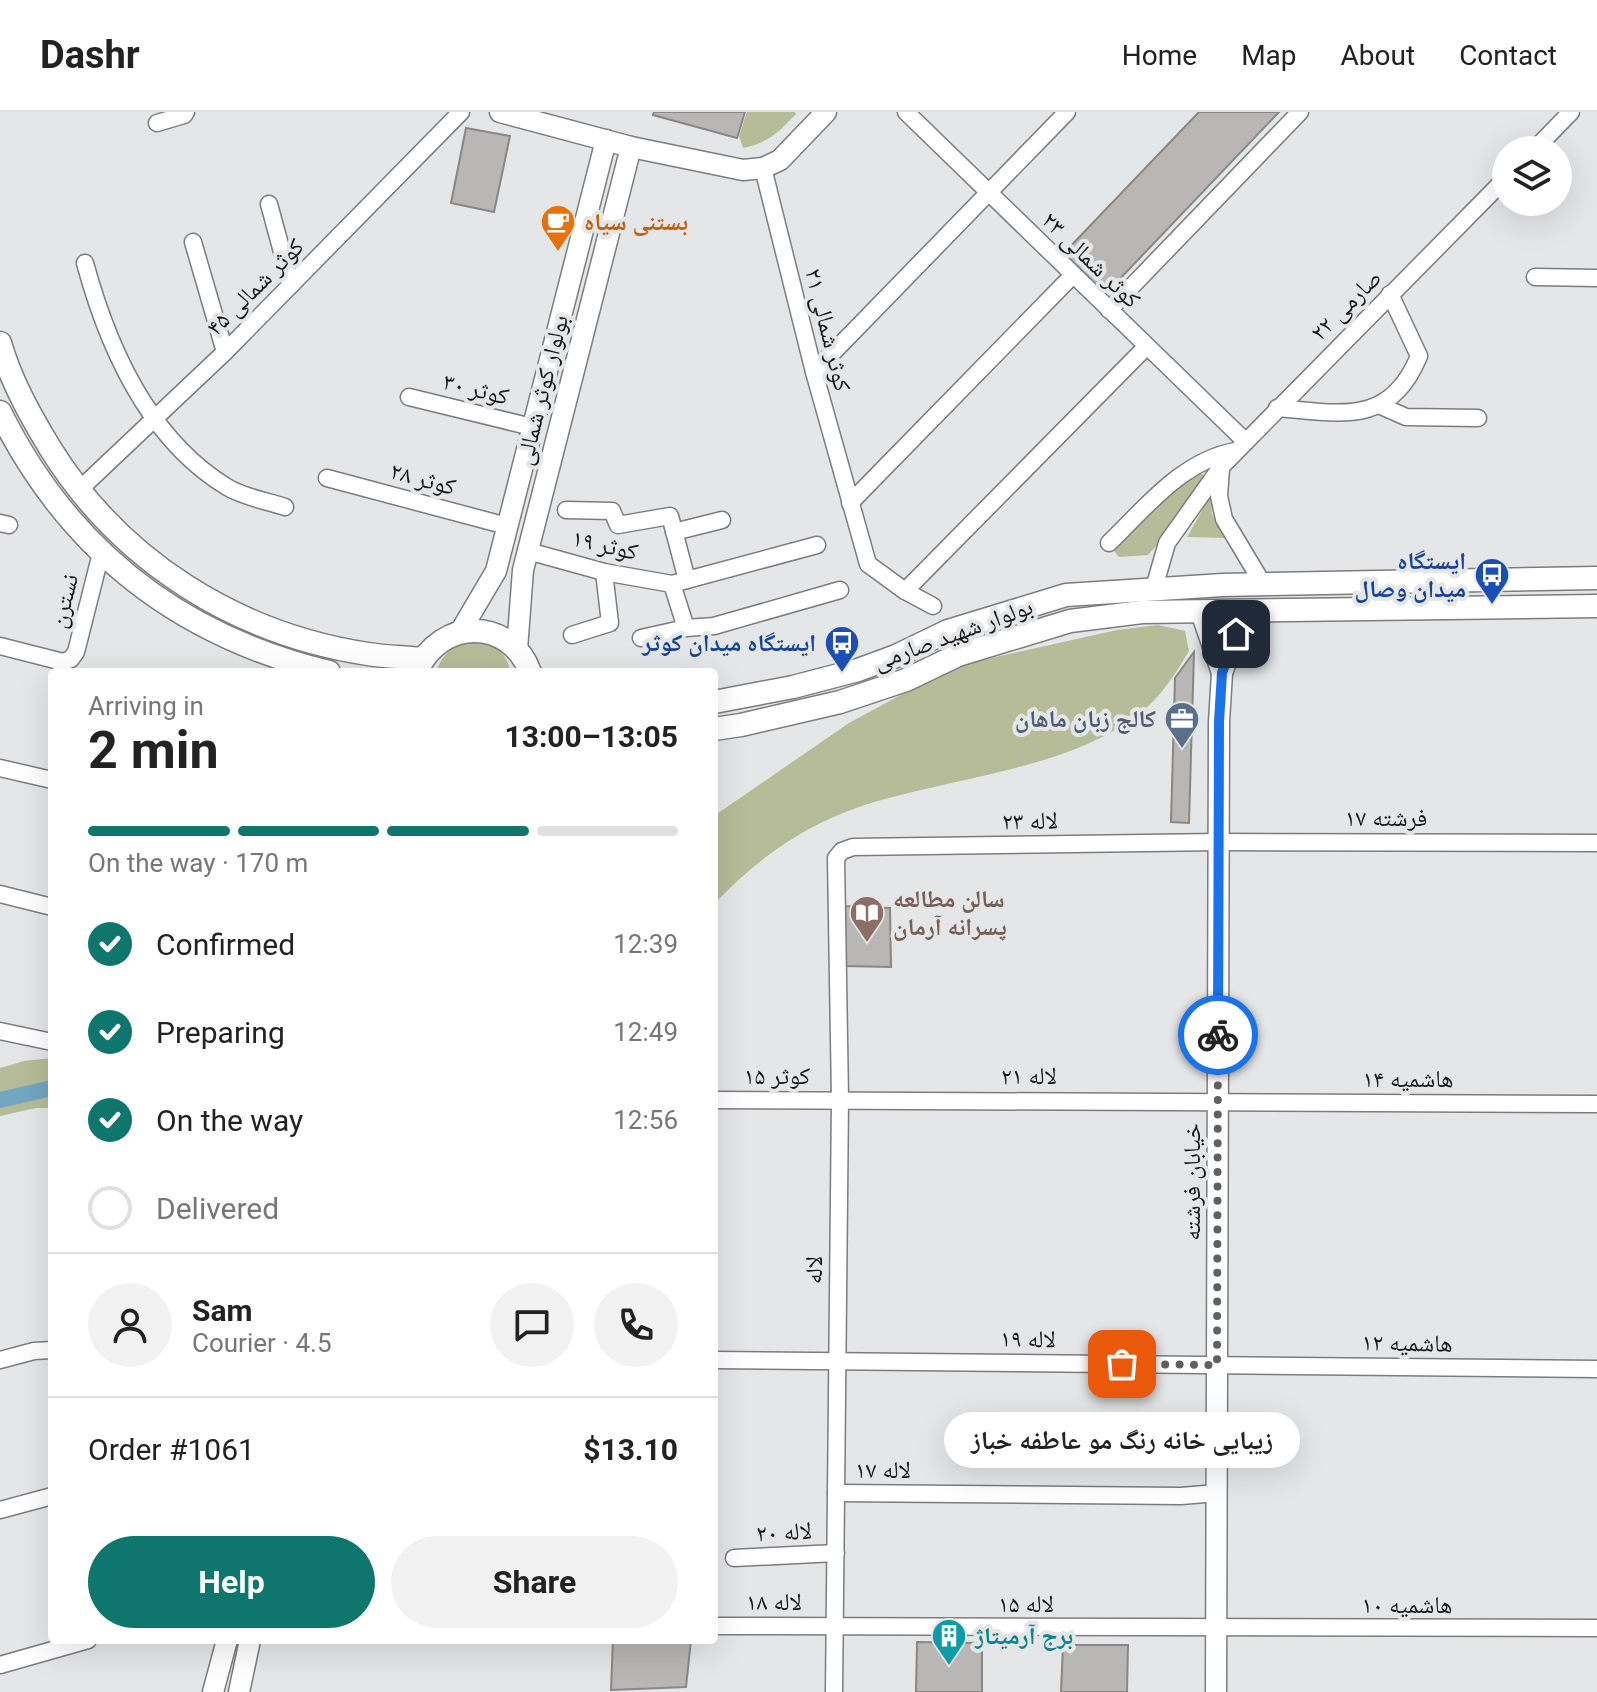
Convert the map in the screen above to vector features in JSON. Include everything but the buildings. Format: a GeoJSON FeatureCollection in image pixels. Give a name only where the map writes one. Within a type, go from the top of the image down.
{"type":"FeatureCollection","features":[{"type":"Feature","properties":{"kind":"main road"},"geometry":{"type":"LineString","coordinates":[[0,343],[8,369],[34,421],[79,490],[99,515],[141,553],[194,593],[244,618],[298,637],[420,665],[445,638],[476,630],[491,633],[517,649],[528,668]]}},
{"type":"Feature","properties":{"kind":"main road"},"geometry":{"type":"LineString","coordinates":[[0,412],[50,496],[101,553],[125,574],[181,614],[221,635],[290,663],[312,668]]}},
{"type":"Feature","properties":{"kind":"main road","name":"بولوار شهید صارمی"},"geometry":{"type":"LineString","coordinates":[[718,701],[793,687],[858,670],[948,631],[1066,595],[1263,584],[1597,578]]}},
{"type":"Feature","properties":{"kind":"main road"},"geometry":{"type":"LineString","coordinates":[[1541,580],[1541,606]]}},
{"type":"Feature","properties":{"kind":"main road","name":"بولوار شهید صارمی"},"geometry":{"type":"LineString","coordinates":[[718,728],[840,702],[906,680],[958,655],[1070,621],[1142,612],[1597,606]]}},
{"type":"Feature","properties":{"kind":"street"},"geometry":{"type":"LineString","coordinates":[[157,123],[186,112]]}},
{"type":"Feature","properties":{"kind":"street","name":"کوثر شمالی ۴۵"},"geometry":{"type":"LineString","coordinates":[[79,490],[225,352],[461,112]]}},
{"type":"Feature","properties":{"kind":"street"},"geometry":{"type":"LineString","coordinates":[[500,112],[631,147],[743,170],[763,168],[780,160],[826,112]]}},
{"type":"Feature","properties":{"kind":"street","name":"کوثر شمالی ۲۳"},"geometry":{"type":"LineString","coordinates":[[906,112],[1109,310],[1240,446]]}},
{"type":"Feature","properties":{"kind":"street"},"geometry":{"type":"LineString","coordinates":[[814,372],[1067,112]]}},
{"type":"Feature","properties":{"kind":"street"},"geometry":{"type":"LineString","coordinates":[[1109,310],[1300,112]]}},
{"type":"Feature","properties":{"kind":"street"},"geometry":{"type":"LineString","coordinates":[[1548,136],[1570,114]]}},
{"type":"Feature","properties":{"kind":"street","name":"بولوار کوثر شمالی"},"geometry":{"type":"LineString","coordinates":[[460,632],[496,571],[606,140]]}},
{"type":"Feature","properties":{"kind":"street","name":"بولوار کوثر شمالی"},"geometry":{"type":"LineString","coordinates":[[517,649],[523,570],[631,147]]}},
{"type":"Feature","properties":{"kind":"street","name":"کوثر شمالی ۲۱"},"geometry":{"type":"LineString","coordinates":[[763,168],[814,372],[868,564],[905,591],[933,606]]}},
{"type":"Feature","properties":{"kind":"street","name":"صارمی ۲۲"},"geometry":{"type":"LineString","coordinates":[[1154,588],[1167,543],[1221,467],[1492,192]]}},
{"type":"Feature","properties":{"kind":"street"},"geometry":{"type":"LineString","coordinates":[[269,204],[291,285]]}},
{"type":"Feature","properties":{"kind":"street"},"geometry":{"type":"LineString","coordinates":[[193,242],[225,352]]}},
{"type":"Feature","properties":{"kind":"street"},"geometry":{"type":"LineString","coordinates":[[85,263],[96,303],[116,352],[152,419],[190,457],[228,488],[285,507]]}},
{"type":"Feature","properties":{"kind":"street"},"geometry":{"type":"LineString","coordinates":[[850,503],[1073,275]]}},
{"type":"Feature","properties":{"kind":"street"},"geometry":{"type":"LineString","coordinates":[[1535,277],[1597,278]]}},
{"type":"Feature","properties":{"kind":"street"},"geometry":{"type":"LineString","coordinates":[[1277,408],[1363,411],[1381,406],[1408,377],[1419,356],[1390,294]]}},
{"type":"Feature","properties":{"kind":"street"},"geometry":{"type":"LineString","coordinates":[[905,591],[1146,347]]}},
{"type":"Feature","properties":{"kind":"street","name":"کوثر ۳۰"},"geometry":{"type":"LineString","coordinates":[[409,397],[532,427]]}},
{"type":"Feature","properties":{"kind":"street"},"geometry":{"type":"LineString","coordinates":[[1381,406],[1395,415],[1406,417],[1478,418]]}},
{"type":"Feature","properties":{"kind":"street"},"geometry":{"type":"LineString","coordinates":[[1109,543],[1173,481],[1214,455],[1240,446]]}},
{"type":"Feature","properties":{"kind":"street"},"geometry":{"type":"LineString","coordinates":[[1221,467],[1219,496],[1224,519],[1263,584]]}},
{"type":"Feature","properties":{"kind":"street","name":"کوثر ۲۸"},"geometry":{"type":"LineString","coordinates":[[327,478],[507,526]]}},
{"type":"Feature","properties":{"kind":"street"},"geometry":{"type":"LineString","coordinates":[[566,510],[612,511],[618,525],[670,516],[686,628]]}},
{"type":"Feature","properties":{"kind":"street"},"geometry":{"type":"LineString","coordinates":[[674,532],[722,520]]}},
{"type":"Feature","properties":{"kind":"street"},"geometry":{"type":"LineString","coordinates":[[679,582],[817,545]]}},
{"type":"Feature","properties":{"kind":"street","name":"کوثر ۱۹"},"geometry":{"type":"LineString","coordinates":[[528,551],[604,572],[679,582]]}},
{"type":"Feature","properties":{"kind":"street","name":"نسترن"},"geometry":{"type":"LineString","coordinates":[[0,646],[63,662],[71,659],[76,652],[101,553]]}},
{"type":"Feature","properties":{"kind":"street"},"geometry":{"type":"LineString","coordinates":[[572,635],[610,623],[604,572]]}},
{"type":"Feature","properties":{"kind":"street"},"geometry":{"type":"LineString","coordinates":[[641,638],[686,628],[714,626],[840,590]]}},
{"type":"Feature","properties":{"kind":"street","name":"خیابان فرشته"},"geometry":{"type":"LineString","coordinates":[[1222,673],[1248,611]]}},
{"type":"Feature","properties":{"kind":"street","name":"خیابان فرشته"},"geometry":{"type":"LineString","coordinates":[[1201,612],[1222,673],[1216,1692]]}},
{"type":"Feature","properties":{"kind":"street"},"geometry":{"type":"LineString","coordinates":[[0,768],[48,779]]}},
{"type":"Feature","properties":{"kind":"street","name":"فرشته ۱۷"},"geometry":{"type":"LineString","coordinates":[[1219,842],[1597,843]]}},
{"type":"Feature","properties":{"kind":"street","name":"لاله ۲۳"},"geometry":{"type":"LineString","coordinates":[[842,851],[853,847],[1219,842]]}},
{"type":"Feature","properties":{"kind":"street","name":"لاله"},"geometry":{"type":"LineString","coordinates":[[834,1692],[840,1099],[836,858],[842,851]]}},
{"type":"Feature","properties":{"kind":"street"},"geometry":{"type":"LineString","coordinates":[[0,894],[48,906]]}},
{"type":"Feature","properties":{"kind":"street"},"geometry":{"type":"LineString","coordinates":[[0,1031],[48,1041]]}},
{"type":"Feature","properties":{"kind":"street","name":"لاله ۲۱"},"geometry":{"type":"LineString","coordinates":[[840,1099],[1218,1102]]}},
{"type":"Feature","properties":{"kind":"street","name":"کوثر ۱۵"},"geometry":{"type":"LineString","coordinates":[[718,1100],[840,1099]]}},
{"type":"Feature","properties":{"kind":"street","name":"هاشمیه ۱۴"},"geometry":{"type":"LineString","coordinates":[[1218,1102],[1597,1104]]}},
{"type":"Feature","properties":{"kind":"street"},"geometry":{"type":"LineString","coordinates":[[0,1360],[48,1350]]}},
{"type":"Feature","properties":{"kind":"street","name":"لاله ۱۹"},"geometry":{"type":"LineString","coordinates":[[718,1360],[1217,1365]]}},
{"type":"Feature","properties":{"kind":"street","name":"هاشمیه ۱۲"},"geometry":{"type":"LineString","coordinates":[[1217,1365],[1597,1369]]}},
{"type":"Feature","properties":{"kind":"street","name":"لاله ۱۷"},"geometry":{"type":"LineString","coordinates":[[836,1493],[1181,1496],[1217,1493]]}},
{"type":"Feature","properties":{"kind":"street"},"geometry":{"type":"LineString","coordinates":[[0,1510],[48,1497]]}},
{"type":"Feature","properties":{"kind":"street","name":"لاله ۲۰"},"geometry":{"type":"LineString","coordinates":[[734,1558],[836,1553]]}},
{"type":"Feature","properties":{"kind":"street","name":"لاله ۱۸"},"geometry":{"type":"LineString","coordinates":[[718,1626],[835,1626]]}},
{"type":"Feature","properties":{"kind":"street","name":"لاله ۱۵"},"geometry":{"type":"LineString","coordinates":[[835,1626],[1216,1629]]}},
{"type":"Feature","properties":{"kind":"street","name":"هاشمیه ۱۰"},"geometry":{"type":"LineString","coordinates":[[1216,1629],[1597,1628]]}},
{"type":"Feature","properties":{"kind":"street"},"geometry":{"type":"LineString","coordinates":[[0,1665],[74,1644]]}},
{"type":"Feature","properties":{"kind":"street"},"geometry":{"type":"LineString","coordinates":[[213,1692],[226,1644]]}},
{"type":"Feature","properties":{"kind":"street"},"geometry":{"type":"LineString","coordinates":[[239,1692],[249,1644]]}},
{"type":"Feature","properties":{"kind":"green space"},"geometry":{"type":"Polygon","coordinates":[[[747,112],[796,114],[772,136],[743,148],[739,136],[747,112]]]}},
{"type":"Feature","properties":{"kind":"green space"},"geometry":{"type":"Polygon","coordinates":[[[1195,471],[1206,476],[1166,535],[1148,555],[1119,557],[1111,547],[1195,471]]]}},
{"type":"Feature","properties":{"kind":"green space"},"geometry":{"type":"Polygon","coordinates":[[[1211,495],[1212,514],[1225,538],[1187,537],[1211,495]]]}},
{"type":"Feature","properties":{"kind":"green space"},"geometry":{"type":"Polygon","coordinates":[[[1158,625],[1185,631],[1189,651],[1155,700],[1140,713],[1079,748],[1006,770],[893,797],[838,815],[780,846],[718,900],[718,813],[849,723],[930,679],[973,662],[1117,630],[1158,625]]]}},
{"type":"Feature","properties":{"kind":"green space"},"geometry":{"type":"Polygon","coordinates":[[[482,641],[492,646],[501,652],[509,668],[438,668],[448,652],[482,641]]]}},
{"type":"Feature","properties":{"kind":"green space"},"geometry":{"type":"Polygon","coordinates":[[[48,1058],[48,1108],[0,1116],[0,1068],[48,1058]]]}},
{"type":"Feature","properties":{"kind":"waterway"},"geometry":{"type":"LineString","coordinates":[[0,1100],[48,1089]]}},
{"type":"Feature","properties":{"kind":"way so far"},"geometry":{"type":"LineString","coordinates":[[1122,1364],[1217,1365],[1218,1035]]}},
{"type":"Feature","properties":{"kind":"place","name":"بستنی سیاه"},"geometry":{"type":"Point","coordinates":[558,253]}},
{"type":"Feature","properties":{"kind":"place","name":"ایستگاه میدان وصال"},"geometry":{"type":"Point","coordinates":[1492,606]}},
{"type":"Feature","properties":{"kind":"place","name":"ایستگاه میدان کوثر"},"geometry":{"type":"Point","coordinates":[842,674]}},
{"type":"Feature","properties":{"kind":"place","name":"کالج زبان ماهان"},"geometry":{"type":"Point","coordinates":[1182,750]}},
{"type":"Feature","properties":{"kind":"place","name":"سالن مطالعه پسرانه آرمان"},"geometry":{"type":"Point","coordinates":[867,944]}},
{"type":"Feature","properties":{"kind":"place","name":"زیبایی خانه رنگ مو عاطفه خباز"},"geometry":{"type":"Point","coordinates":[1122,1364]}},
{"type":"Feature","properties":{"kind":"place","name":"برج آرمیتاژ"},"geometry":{"type":"Point","coordinates":[949,1667]}},
{"type":"Feature","properties":{"kind":"route"},"geometry":{"type":"LineString","coordinates":[[1218,1035],[1219,722],[1222,673],[1236,634]]}}]}
